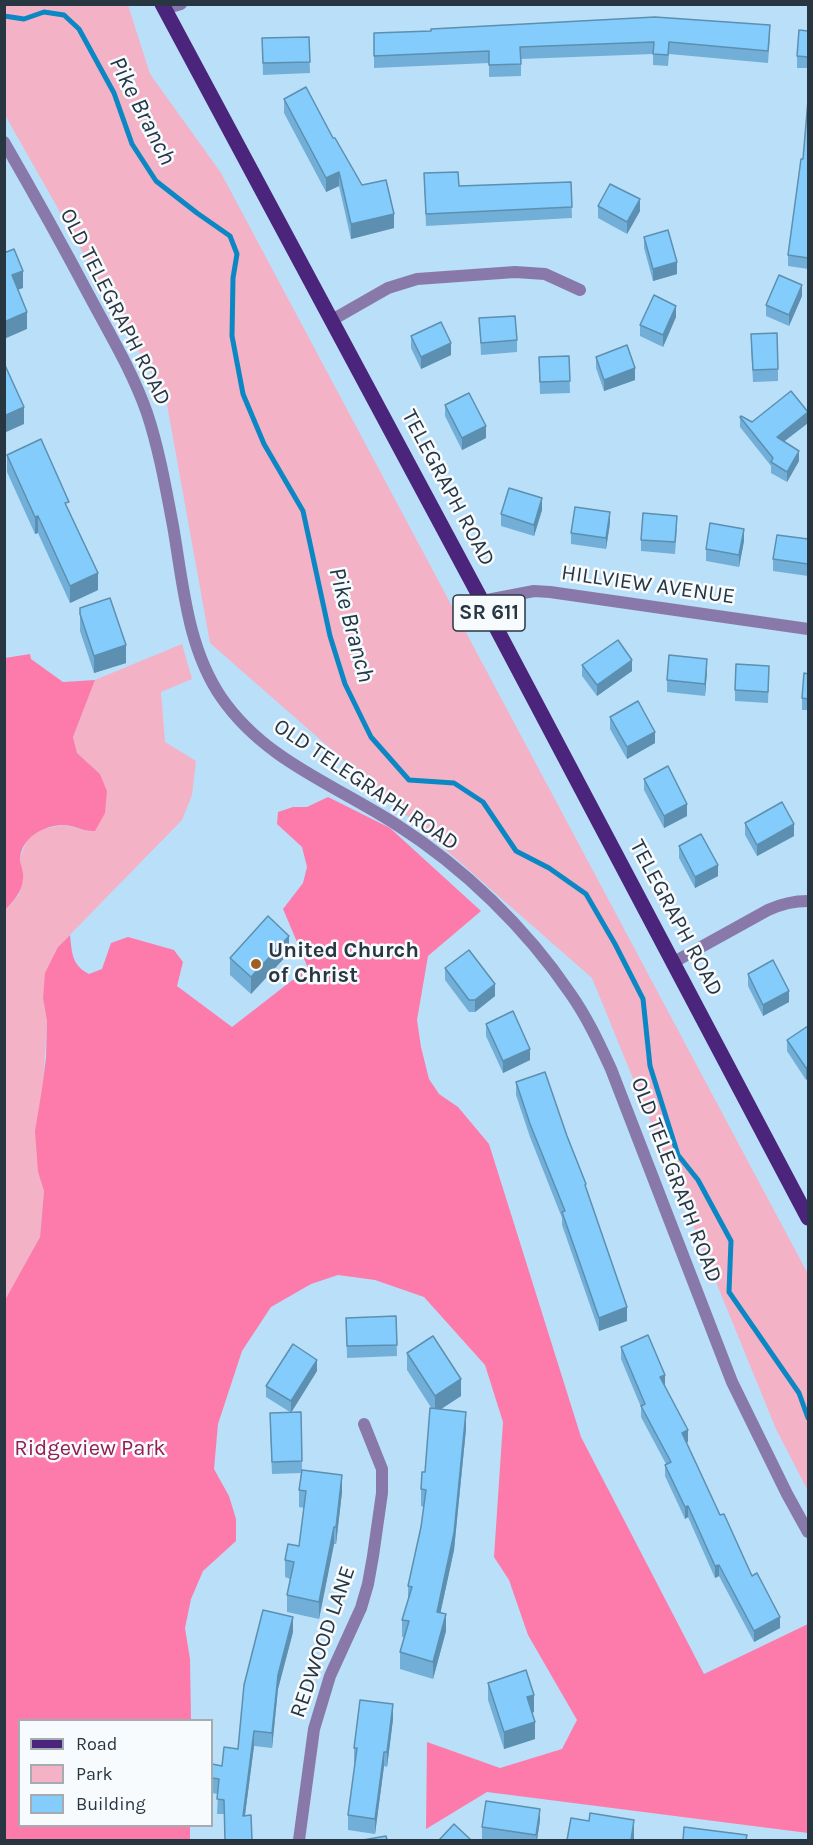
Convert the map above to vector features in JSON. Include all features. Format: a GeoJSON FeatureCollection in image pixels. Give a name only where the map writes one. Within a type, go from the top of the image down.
{"type":"FeatureCollection","features":[{"type":"Feature","properties":{"kind":"main road","name":"TELEGRAPH ROAD"},"geometry":{"type":"LineString","coordinates":[[163,7],[482,600],[808,1218]]}},
{"type":"Feature","properties":{"kind":"street"},"geometry":{"type":"LineString","coordinates":[[163,7],[181,4]]}},
{"type":"Feature","properties":{"kind":"street","name":"OLD TELEGRAPH ROAD"},"geometry":{"type":"LineString","coordinates":[[4,142],[135,383],[147,415],[173,525],[189,616],[205,669],[220,695],[234,715],[269,748],[309,775],[399,826],[470,882],[529,939],[572,995],[611,1069],[732,1382],[808,1532]]}},
{"type":"Feature","properties":{"kind":"street"},"geometry":{"type":"LineString","coordinates":[[332,320],[388,288],[417,279],[545,274],[580,290]]}},
{"type":"Feature","properties":{"kind":"street","name":"HILLVIEW AVENUE"},"geometry":{"type":"LineString","coordinates":[[482,600],[534,591],[550,592],[808,629]]}},
{"type":"Feature","properties":{"kind":"street"},"geometry":{"type":"LineString","coordinates":[[674,962],[774,907],[795,901],[808,901]]}},
{"type":"Feature","properties":{"kind":"street","name":"REDWOOD LANE"},"geometry":{"type":"LineString","coordinates":[[299,1840],[318,1711],[330,1676],[361,1608],[369,1584],[382,1493],[382,1469],[364,1424]]}},
{"type":"Feature","properties":{"kind":"green space"},"geometry":{"type":"Polygon","coordinates":[[[4,5],[128,5],[150,74],[221,173],[808,1274],[808,1491],[776,1429],[592,978],[210,643],[166,399],[5,115],[4,5]]]}},
{"type":"Feature","properties":{"kind":"green space"},"geometry":{"type":"Polygon","coordinates":[[[182,644],[192,679],[161,692],[165,742],[196,761],[192,795],[182,820],[58,947],[43,998],[47,1021],[38,1172],[44,1191],[40,1237],[5,1302],[5,910],[19,895],[23,879],[20,858],[27,840],[42,829],[64,825],[88,831],[107,791],[100,774],[77,753],[73,737],[95,680],[182,644]]]}},
{"type":"Feature","properties":{"kind":"green space"},"geometry":{"type":"Polygon","coordinates":[[[30,654],[31,659],[63,682],[95,680],[73,737],[77,753],[100,774],[107,791],[105,813],[95,831],[67,825],[55,826],[41,831],[28,840],[21,852],[23,877],[21,888],[5,910],[5,658],[30,654]]]}},
{"type":"Feature","properties":{"kind":"green space","name":"Ridgeview Park"},"geometry":{"type":"Polygon","coordinates":[[[328,797],[390,828],[481,911],[428,956],[417,1020],[429,1079],[439,1094],[458,1107],[489,1144],[581,1437],[704,1674],[808,1624],[808,1833],[487,1792],[426,1829],[427,1742],[500,1768],[562,1749],[577,1720],[528,1635],[509,1580],[494,1557],[503,1422],[485,1365],[424,1297],[375,1280],[338,1275],[311,1284],[271,1307],[242,1351],[218,1424],[214,1469],[229,1496],[236,1519],[236,1541],[203,1571],[191,1599],[185,1628],[190,1659],[191,1719],[18,1719],[18,1827],[190,1827],[190,1840],[5,1840],[4,1302],[40,1237],[44,1191],[38,1172],[35,1131],[46,1058],[47,1021],[43,998],[45,973],[58,947],[70,935],[72,953],[76,963],[89,974],[102,969],[111,943],[128,937],[174,950],[183,962],[177,986],[232,1027],[308,968],[283,909],[303,883],[307,867],[302,847],[277,824],[278,812],[293,807],[307,807],[328,797]]]}},
{"type":"Feature","properties":{"kind":"building"},"geometry":{"type":"Polygon","coordinates":[[[655,17],[770,25],[768,51],[669,42],[668,55],[653,54],[654,42],[520,47],[521,64],[489,65],[489,51],[374,56],[374,33],[655,17]]]}},
{"type":"Feature","properties":{"kind":"building"},"geometry":{"type":"Polygon","coordinates":[[[799,30],[808,31],[808,57],[797,56],[799,30]]]}},
{"type":"Feature","properties":{"kind":"building"},"geometry":{"type":"Polygon","coordinates":[[[309,37],[310,62],[263,63],[262,38],[309,37]]]}},
{"type":"Feature","properties":{"kind":"building"},"geometry":{"type":"Polygon","coordinates":[[[306,87],[333,138],[362,185],[386,180],[394,214],[351,224],[339,172],[326,178],[284,99],[306,87]]]}},
{"type":"Feature","properties":{"kind":"building"},"geometry":{"type":"Polygon","coordinates":[[[808,100],[808,258],[788,255],[801,159],[803,159],[808,100]]]}},
{"type":"Feature","properties":{"kind":"building"},"geometry":{"type":"Polygon","coordinates":[[[458,172],[459,186],[571,182],[572,207],[426,214],[424,173],[458,172]]]}},
{"type":"Feature","properties":{"kind":"building"},"geometry":{"type":"Polygon","coordinates":[[[610,184],[640,199],[627,222],[598,206],[610,184]]]}},
{"type":"Feature","properties":{"kind":"building"},"geometry":{"type":"Polygon","coordinates":[[[668,230],[677,262],[653,269],[644,237],[668,230]]]}},
{"type":"Feature","properties":{"kind":"building"},"geometry":{"type":"Polygon","coordinates":[[[14,249],[23,271],[12,275],[27,312],[4,322],[4,253],[14,249]]]}},
{"type":"Feature","properties":{"kind":"building"},"geometry":{"type":"Polygon","coordinates":[[[779,275],[802,285],[789,315],[766,305],[779,275]]]}},
{"type":"Feature","properties":{"kind":"building"},"geometry":{"type":"Polygon","coordinates":[[[654,295],[676,306],[663,335],[640,325],[654,295]]]}},
{"type":"Feature","properties":{"kind":"building"},"geometry":{"type":"Polygon","coordinates":[[[515,316],[517,340],[481,343],[479,318],[515,316]]]}},
{"type":"Feature","properties":{"kind":"building"},"geometry":{"type":"Polygon","coordinates":[[[441,322],[451,343],[421,357],[411,336],[441,322]]]}},
{"type":"Feature","properties":{"kind":"building"},"geometry":{"type":"Polygon","coordinates":[[[777,333],[778,369],[753,370],[751,334],[777,333]]]}},
{"type":"Feature","properties":{"kind":"building"},"geometry":{"type":"Polygon","coordinates":[[[627,345],[635,368],[604,380],[596,357],[627,345]]]}},
{"type":"Feature","properties":{"kind":"building"},"geometry":{"type":"Polygon","coordinates":[[[569,356],[570,381],[540,382],[539,357],[569,356]]]}},
{"type":"Feature","properties":{"kind":"building"},"geometry":{"type":"Polygon","coordinates":[[[4,363],[24,407],[4,416],[4,363]]]}},
{"type":"Feature","properties":{"kind":"building"},"geometry":{"type":"Polygon","coordinates":[[[791,391],[808,412],[777,437],[799,451],[787,472],[771,462],[773,458],[740,417],[752,422],[791,391]]]}},
{"type":"Feature","properties":{"kind":"building"},"geometry":{"type":"Polygon","coordinates":[[[469,393],[486,426],[462,438],[445,405],[469,393]]]}},
{"type":"Feature","properties":{"kind":"building"},"geometry":{"type":"Polygon","coordinates":[[[41,439],[69,502],[65,503],[98,573],[70,586],[7,455],[41,439]]]}},
{"type":"Feature","properties":{"kind":"building"},"geometry":{"type":"Polygon","coordinates":[[[509,488],[542,498],[534,525],[501,514],[509,488]]]}},
{"type":"Feature","properties":{"kind":"building"},"geometry":{"type":"Polygon","coordinates":[[[575,507],[610,512],[606,538],[571,533],[575,507]]]}},
{"type":"Feature","properties":{"kind":"building"},"geometry":{"type":"Polygon","coordinates":[[[643,513],[677,516],[675,542],[641,540],[643,513]]]}},
{"type":"Feature","properties":{"kind":"building"},"geometry":{"type":"Polygon","coordinates":[[[710,523],[744,529],[739,555],[706,549],[710,523]]]}},
{"type":"Feature","properties":{"kind":"building"},"geometry":{"type":"Polygon","coordinates":[[[777,535],[808,539],[808,564],[773,559],[777,535]]]}},
{"type":"Feature","properties":{"kind":"building"},"geometry":{"type":"Polygon","coordinates":[[[110,598],[126,645],[94,656],[80,608],[110,598]]]}},
{"type":"Feature","properties":{"kind":"building"},"geometry":{"type":"Polygon","coordinates":[[[618,640],[632,660],[597,685],[582,665],[618,640]]]}},
{"type":"Feature","properties":{"kind":"building"},"geometry":{"type":"Polygon","coordinates":[[[669,655],[707,659],[705,684],[667,680],[669,655]]]}},
{"type":"Feature","properties":{"kind":"building"},"geometry":{"type":"Polygon","coordinates":[[[736,664],[769,666],[768,692],[735,690],[736,664]]]}},
{"type":"Feature","properties":{"kind":"building"},"geometry":{"type":"Polygon","coordinates":[[[804,673],[808,674],[808,699],[802,698],[804,673]]]}},
{"type":"Feature","properties":{"kind":"building"},"geometry":{"type":"Polygon","coordinates":[[[638,701],[655,732],[627,747],[610,717],[638,701]]]}},
{"type":"Feature","properties":{"kind":"building"},"geometry":{"type":"Polygon","coordinates":[[[668,766],[687,804],[664,816],[644,779],[668,766]]]}},
{"type":"Feature","properties":{"kind":"building"},"geometry":{"type":"Polygon","coordinates":[[[782,802],[794,824],[757,845],[745,823],[782,802]]]}},
{"type":"Feature","properties":{"kind":"building"},"geometry":{"type":"Polygon","coordinates":[[[701,834],[718,865],[695,877],[679,846],[701,834]]]}},
{"type":"Feature","properties":{"kind":"building"},"geometry":{"type":"Polygon","coordinates":[[[268,916],[289,936],[251,977],[230,958],[268,916]]]}},
{"type":"Feature","properties":{"kind":"building"},"geometry":{"type":"Polygon","coordinates":[[[469,950],[495,984],[475,1000],[469,1000],[445,968],[469,950]]]}},
{"type":"Feature","properties":{"kind":"building"},"geometry":{"type":"Polygon","coordinates":[[[773,960],[789,991],[763,1005],[748,974],[773,960]]]}},
{"type":"Feature","properties":{"kind":"building"},"geometry":{"type":"Polygon","coordinates":[[[513,1011],[530,1049],[503,1061],[486,1024],[513,1011]]]}},
{"type":"Feature","properties":{"kind":"building"},"geometry":{"type":"Polygon","coordinates":[[[808,1026],[808,1067],[806,1068],[787,1040],[808,1026]]]}},
{"type":"Feature","properties":{"kind":"building"},"geometry":{"type":"Polygon","coordinates":[[[545,1072],[586,1184],[627,1307],[599,1318],[562,1212],[565,1211],[530,1124],[516,1082],[545,1072]]]}},
{"type":"Feature","properties":{"kind":"building"},"geometry":{"type":"Polygon","coordinates":[[[396,1316],[397,1345],[347,1346],[346,1318],[396,1316]]]}},
{"type":"Feature","properties":{"kind":"building"},"geometry":{"type":"Polygon","coordinates":[[[648,1335],[665,1375],[660,1377],[688,1430],[682,1433],[720,1515],[724,1514],[752,1576],[757,1573],[780,1617],[754,1631],[719,1565],[715,1566],[688,1506],[685,1507],[665,1465],[671,1462],[641,1406],[645,1404],[621,1347],[648,1335]]]}},
{"type":"Feature","properties":{"kind":"building"},"geometry":{"type":"Polygon","coordinates":[[[433,1336],[461,1379],[435,1396],[407,1353],[433,1336]]]}},
{"type":"Feature","properties":{"kind":"building"},"geometry":{"type":"Polygon","coordinates":[[[293,1344],[317,1360],[291,1401],[266,1386],[293,1344]]]}},
{"type":"Feature","properties":{"kind":"building"},"geometry":{"type":"Polygon","coordinates":[[[430,1408],[466,1412],[454,1533],[437,1612],[446,1614],[433,1662],[400,1652],[409,1621],[402,1620],[412,1587],[408,1586],[421,1527],[426,1490],[421,1489],[422,1472],[425,1472],[430,1408]]]}},
{"type":"Feature","properties":{"kind":"building"},"geometry":{"type":"Polygon","coordinates":[[[301,1412],[302,1461],[272,1462],[270,1413],[301,1412]]]}},
{"type":"Feature","properties":{"kind":"building"},"geometry":{"type":"Polygon","coordinates":[[[302,1470],[342,1475],[336,1527],[334,1527],[319,1602],[287,1595],[294,1562],[285,1560],[288,1544],[299,1546],[306,1491],[299,1490],[302,1470]]]}},
{"type":"Feature","properties":{"kind":"building"},"geometry":{"type":"Polygon","coordinates":[[[263,1610],[293,1617],[278,1675],[272,1733],[254,1731],[243,1816],[251,1815],[252,1840],[225,1840],[224,1800],[217,1799],[219,1779],[213,1778],[213,1764],[222,1766],[224,1747],[238,1749],[244,1685],[263,1610]]]}},
{"type":"Feature","properties":{"kind":"building"},"geometry":{"type":"Polygon","coordinates":[[[526,1670],[534,1695],[527,1697],[535,1722],[504,1732],[488,1683],[526,1670]]]}},
{"type":"Feature","properties":{"kind":"building"},"geometry":{"type":"Polygon","coordinates":[[[360,1700],[393,1704],[375,1819],[348,1815],[357,1748],[354,1748],[360,1700]]]}},
{"type":"Feature","properties":{"kind":"building"},"geometry":{"type":"Polygon","coordinates":[[[486,1801],[540,1809],[536,1835],[482,1827],[486,1801]]]}},
{"type":"Feature","properties":{"kind":"building"},"geometry":{"type":"Polygon","coordinates":[[[590,1813],[634,1820],[631,1840],[567,1840],[571,1818],[589,1821],[590,1813]]]}},
{"type":"Feature","properties":{"kind":"building"},"geometry":{"type":"Polygon","coordinates":[[[454,1824],[471,1840],[439,1840],[454,1824]]]}},
{"type":"Feature","properties":{"kind":"building"},"geometry":{"type":"Polygon","coordinates":[[[684,1827],[747,1835],[746,1840],[683,1840],[684,1827]]]}},
{"type":"Feature","properties":{"kind":"building"},"geometry":{"type":"Polygon","coordinates":[[[386,1836],[387,1840],[363,1840],[386,1836]]]}},
{"type":"Feature","properties":{"kind":"waterway","name":"Pike Branch"},"geometry":{"type":"LineString","coordinates":[[4,16],[24,19],[44,12],[64,15],[79,29],[114,93],[132,144],[156,181],[230,236],[237,254],[233,278],[232,336],[243,394],[264,444],[303,511],[330,636],[345,684],[371,737],[409,780],[454,783],[483,802],[516,851],[549,868],[586,894],[643,999],[650,1066],[678,1155],[698,1180],[731,1241],[729,1292],[799,1393],[808,1418]]}},
{"type":"Feature","properties":{"kind":"place","name":"United Church of Christ"},"geometry":{"type":"Point","coordinates":[256,964]}}]}
